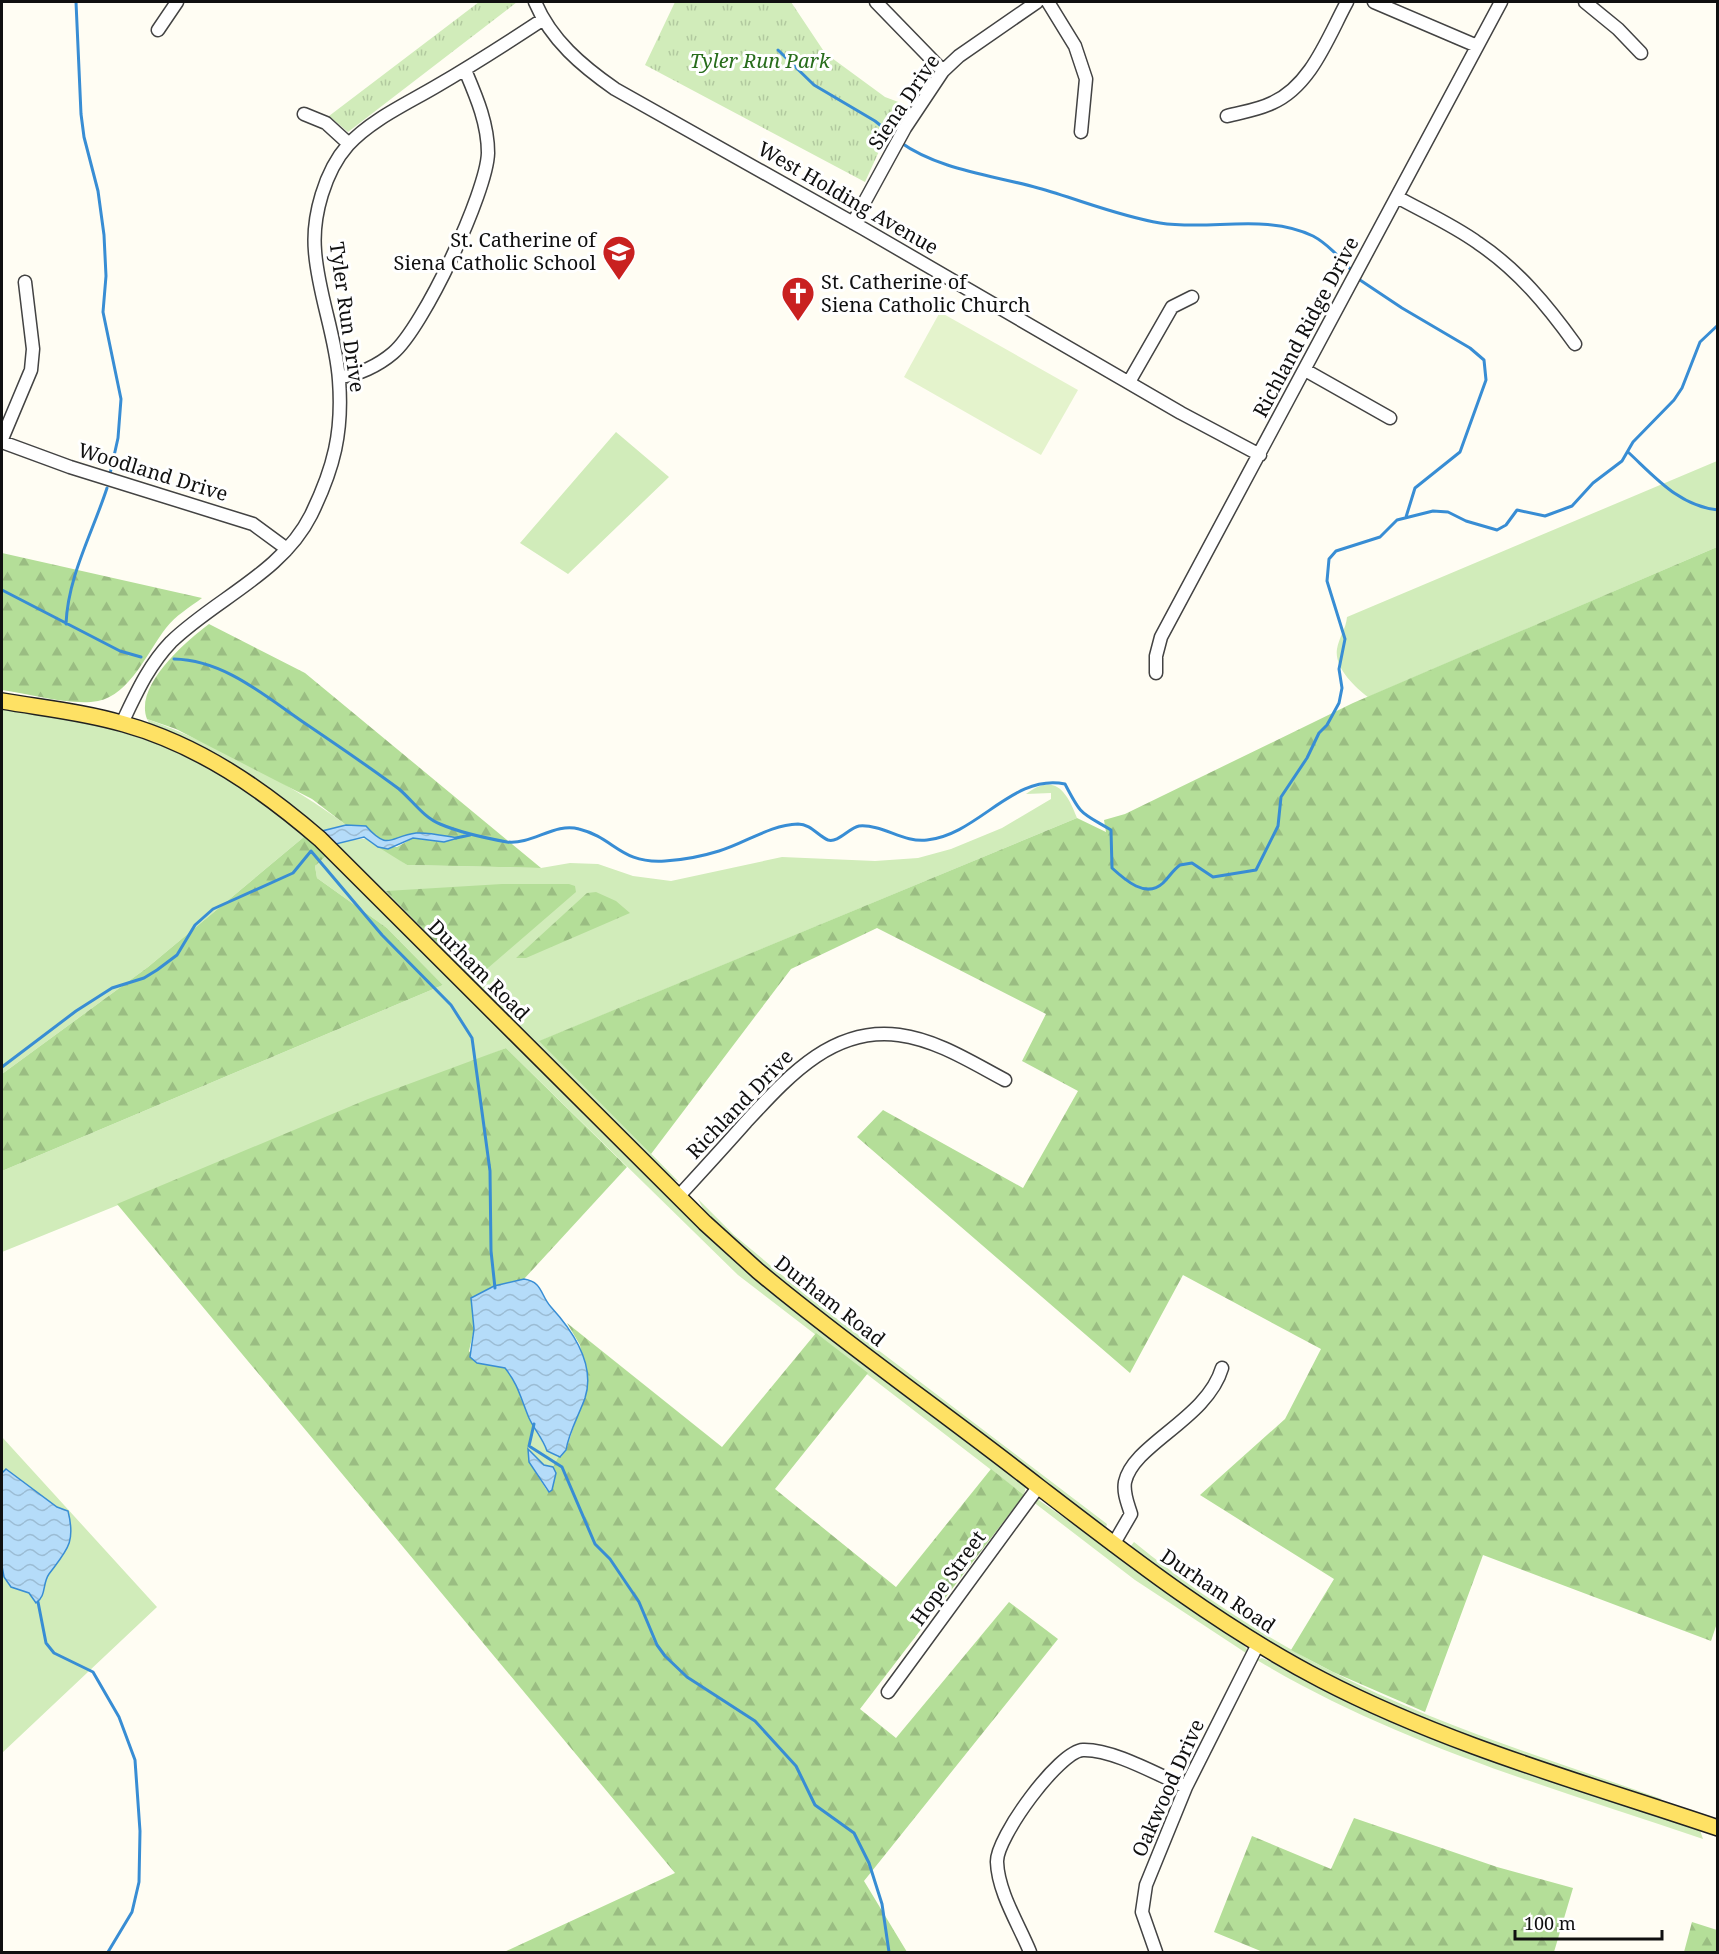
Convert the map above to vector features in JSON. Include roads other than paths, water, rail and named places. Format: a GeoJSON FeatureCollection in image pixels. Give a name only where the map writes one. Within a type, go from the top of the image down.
{"type":"FeatureCollection","features":[{"type":"Feature","properties":{"kind":"main road","name":"Durham Road"},"geometry":{"type":"LineString","coordinates":[[2,701],[122,723],[182,745],[214,762],[284,808],[320,839],[678,1197],[760,1273],[1113,1545],[1195,1604],[1258,1644],[1324,1681],[1409,1719],[1561,1776],[1718,1828]]}},
{"type":"Feature","properties":{"kind":"street"},"geometry":{"type":"LineString","coordinates":[[158,30],[177,2]]}},
{"type":"Feature","properties":{"kind":"street","name":"West Holding Avenue"},"geometry":{"type":"LineString","coordinates":[[535,2],[543,20],[580,65],[615,90],[1260,455]]}},
{"type":"Feature","properties":{"kind":"street"},"geometry":{"type":"LineString","coordinates":[[876,2],[943,71]]}},
{"type":"Feature","properties":{"kind":"street","name":"Siena Drive"},"geometry":{"type":"LineString","coordinates":[[853,223],[905,128],[943,71],[959,56],[1038,2]]}},
{"type":"Feature","properties":{"kind":"street"},"geometry":{"type":"LineString","coordinates":[[1048,2],[1081,58],[1086,79],[1081,132]]}},
{"type":"Feature","properties":{"kind":"street"},"geometry":{"type":"LineString","coordinates":[[1227,116],[1271,104],[1292,92],[1308,73],[1347,2]]}},
{"type":"Feature","properties":{"kind":"street"},"geometry":{"type":"LineString","coordinates":[[1374,2],[1477,46]]}},
{"type":"Feature","properties":{"kind":"street","name":"Richland Ridge Drive"},"geometry":{"type":"LineString","coordinates":[[1156,673],[1156,656],[1161,637],[1500,2]]}},
{"type":"Feature","properties":{"kind":"street"},"geometry":{"type":"LineString","coordinates":[[1585,2],[1618,29],[1641,53]]}},
{"type":"Feature","properties":{"kind":"street","name":"Tyler Run Drive"},"geometry":{"type":"LineString","coordinates":[[122,723],[147,670],[171,642],[261,573],[287,549],[310,518],[332,466],[339,443],[339,378],[314,249],[319,206],[331,169],[349,144],[382,118],[465,70],[543,20]]}},
{"type":"Feature","properties":{"kind":"street"},"geometry":{"type":"LineString","coordinates":[[339,378],[351,376],[393,352],[413,328],[476,204],[488,155],[487,130],[465,70]]}},
{"type":"Feature","properties":{"kind":"street"},"geometry":{"type":"LineString","coordinates":[[304,114],[326,123],[349,144]]}},
{"type":"Feature","properties":{"kind":"street"},"geometry":{"type":"LineString","coordinates":[[1397,197],[1477,242],[1508,265],[1548,306],[1575,344]]}},
{"type":"Feature","properties":{"kind":"street"},"geometry":{"type":"LineString","coordinates":[[2,440],[31,370],[33,350],[25,282]]}},
{"type":"Feature","properties":{"kind":"street"},"geometry":{"type":"LineString","coordinates":[[1129,382],[1172,307],[1192,297]]}},
{"type":"Feature","properties":{"kind":"street"},"geometry":{"type":"LineString","coordinates":[[1305,370],[1390,418]]}},
{"type":"Feature","properties":{"kind":"street","name":"Woodland Drive"},"geometry":{"type":"LineString","coordinates":[[2,440],[70,467],[253,524],[287,549]]}},
{"type":"Feature","properties":{"kind":"street","name":"Richland Drive"},"geometry":{"type":"LineString","coordinates":[[678,1197],[800,1066],[842,1042],[872,1035],[898,1035],[924,1041],[1005,1080]]}},
{"type":"Feature","properties":{"kind":"street"},"geometry":{"type":"LineString","coordinates":[[1113,1545],[1131,1514],[1125,1488],[1129,1472],[1152,1446],[1187,1418],[1211,1393],[1222,1368]]}},
{"type":"Feature","properties":{"kind":"street","name":"Hope Street"},"geometry":{"type":"LineString","coordinates":[[888,1692],[1039,1486]]}},
{"type":"Feature","properties":{"kind":"street","name":"Oakwood Drive"},"geometry":{"type":"LineString","coordinates":[[1156,1953],[1142,1912],[1146,1885],[1186,1787],[1258,1644]]}},
{"type":"Feature","properties":{"kind":"street"},"geometry":{"type":"LineString","coordinates":[[1030,1953],[1004,1891],[997,1861],[1005,1835],[1058,1764],[1081,1749],[1106,1753],[1186,1787]]}},
{"type":"Feature","properties":{"kind":"water"},"geometry":{"type":"Polygon","coordinates":[[[346,825],[366,826],[385,840],[416,833],[458,838],[444,842],[413,838],[388,849],[378,847],[364,837],[336,844],[322,831],[346,825]]]}},
{"type":"Feature","properties":{"kind":"water"},"geometry":{"type":"Polygon","coordinates":[[[524,1279],[538,1286],[547,1302],[574,1337],[585,1360],[588,1385],[585,1398],[566,1450],[560,1457],[547,1451],[505,1368],[477,1363],[470,1357],[474,1329],[471,1298],[494,1286],[524,1279]]]}},
{"type":"Feature","properties":{"kind":"water"},"geometry":{"type":"Polygon","coordinates":[[[528,1449],[544,1465],[553,1467],[556,1473],[552,1490],[549,1492],[529,1462],[528,1449]]]}},
{"type":"Feature","properties":{"kind":"water"},"geometry":{"type":"Polygon","coordinates":[[[6,1469],[57,1507],[68,1511],[71,1531],[68,1546],[49,1574],[42,1596],[36,1603],[29,1593],[11,1587],[4,1577],[2,1473],[6,1469]]]}},
{"type":"Feature","properties":{"kind":"waterway"},"geometry":{"type":"LineString","coordinates":[[76,2],[81,114],[84,137],[98,191],[104,235],[106,276],[103,312],[121,399],[118,438],[110,474]]}},
{"type":"Feature","properties":{"kind":"waterway"},"geometry":{"type":"LineString","coordinates":[[778,50],[814,85],[875,121],[895,137]]}},
{"type":"Feature","properties":{"kind":"waterway"},"geometry":{"type":"LineString","coordinates":[[900,142],[932,159],[966,171],[1038,188],[1144,220],[1179,225],[1257,224],[1295,229],[1324,243],[1353,272]]}},
{"type":"Feature","properties":{"kind":"waterway"},"geometry":{"type":"LineString","coordinates":[[1357,278],[1402,308],[1470,348],[1484,360],[1486,380],[1460,452],[1415,488],[1406,517]]}},
{"type":"Feature","properties":{"kind":"waterway"},"geometry":{"type":"LineString","coordinates":[[174,659],[211,666],[244,682],[387,780],[434,821],[465,833],[507,842],[525,840],[561,828],[579,829],[601,838],[638,859],[665,861],[713,853],[777,828],[798,824],[811,828],[828,840],[836,839],[859,826],[876,828],[910,839],[927,840],[945,836],[963,828],[1012,796],[1029,787],[1046,783],[1065,784],[1083,813],[1111,830],[1112,868],[1136,886],[1150,889],[1156,887],[1180,865],[1192,863],[1213,877],[1256,870],[1278,826],[1281,797],[1339,703],[1342,688],[1339,669],[1345,639],[1327,581],[1329,559],[1336,551],[1380,537],[1397,520],[1433,511],[1448,512],[1466,521],[1497,530],[1506,525],[1517,510],[1545,516],[1572,506],[1593,483],[1622,461],[1633,442],[1674,400],[1682,388],[1700,342],[1718,325]]}},
{"type":"Feature","properties":{"kind":"waterway"},"geometry":{"type":"LineString","coordinates":[[1628,452],[1668,489],[1691,503],[1718,510]]}},
{"type":"Feature","properties":{"kind":"waterway"},"geometry":{"type":"LineString","coordinates":[[66,624],[76,572],[107,488]]}},
{"type":"Feature","properties":{"kind":"waterway"},"geometry":{"type":"LineString","coordinates":[[2,590],[120,651],[141,657]]}},
{"type":"Feature","properties":{"kind":"waterway"},"geometry":{"type":"LineString","coordinates":[[456,838],[470,835]]}},
{"type":"Feature","properties":{"kind":"waterway"},"geometry":{"type":"LineString","coordinates":[[2,1067],[76,1011],[112,988],[144,978],[157,970],[177,955],[195,925],[213,909],[293,873],[311,851],[382,935],[451,1005],[472,1038],[490,1171],[491,1251],[495,1288]]}},
{"type":"Feature","properties":{"kind":"waterway"},"geometry":{"type":"LineString","coordinates":[[534,1424],[529,1446],[562,1467],[595,1544],[610,1559],[639,1602],[657,1645],[665,1656],[687,1677],[755,1721],[796,1766],[815,1805],[854,1833],[869,1863],[882,1904],[889,1952]]}},
{"type":"Feature","properties":{"kind":"waterway"},"geometry":{"type":"LineString","coordinates":[[38,1602],[46,1643],[54,1653],[93,1672],[119,1717],[135,1760],[140,1831],[139,1882],[132,1912],[108,1952]]}},
{"type":"Feature","properties":{"kind":"place","name":"St. Catherine of Siena Catholic School"},"geometry":{"type":"Point","coordinates":[619,281]}},
{"type":"Feature","properties":{"kind":"place","name":"St. Catherine of Siena Catholic Church"},"geometry":{"type":"Point","coordinates":[798,322]}},
{"type":"Feature","properties":{"kind":"park label","name":"Tyler Run Park"},"geometry":{"type":"Point","coordinates":[760,61]}}]}
